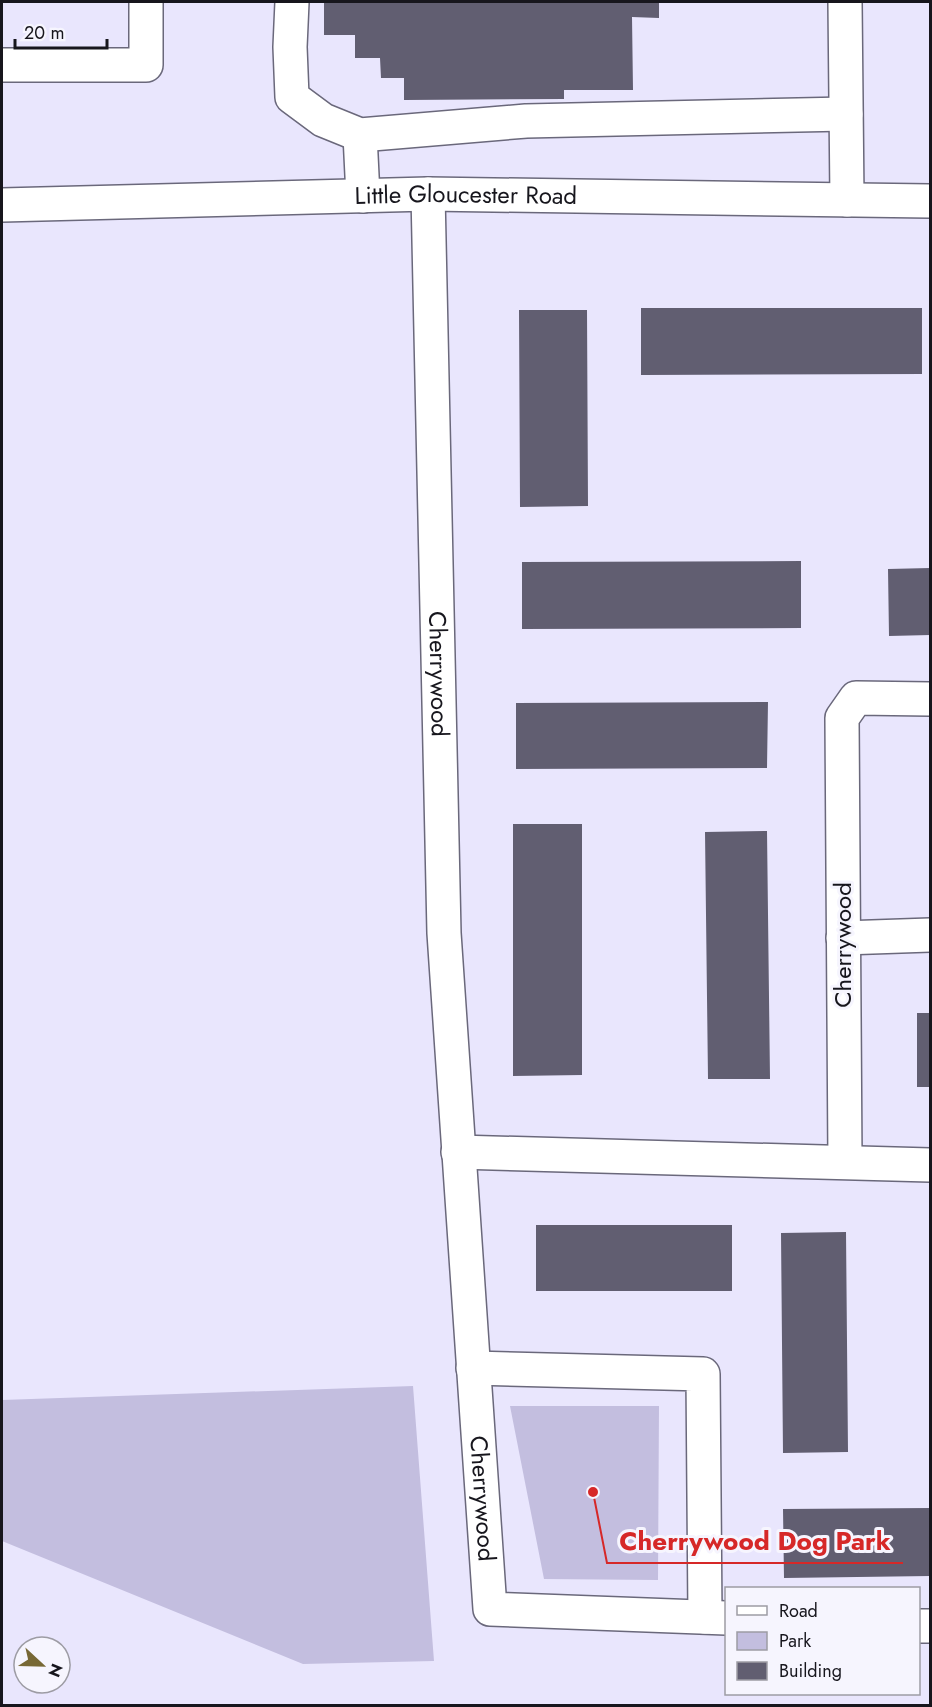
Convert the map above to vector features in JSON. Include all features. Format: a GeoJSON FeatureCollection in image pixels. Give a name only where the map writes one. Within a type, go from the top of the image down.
{"type":"FeatureCollection","features":[{"type":"Feature","properties":{"kind":"street"},"geometry":{"type":"LineString","coordinates":[[2,65],[146,65],[146,2]]}},
{"type":"Feature","properties":{"kind":"street"},"geometry":{"type":"LineString","coordinates":[[292,2],[290,47],[292,97],[323,120],[360,135],[526,121],[846,114]]}},
{"type":"Feature","properties":{"kind":"street"},"geometry":{"type":"LineString","coordinates":[[845,2],[847,200]]}},
{"type":"Feature","properties":{"kind":"street"},"geometry":{"type":"LineString","coordinates":[[360,135],[363,196]]}},
{"type":"Feature","properties":{"kind":"street","name":"Little Gloucester Road"},"geometry":{"type":"LineString","coordinates":[[2,205],[428,194],[930,201]]}},
{"type":"Feature","properties":{"kind":"street","name":"Cherrywood"},"geometry":{"type":"LineString","coordinates":[[428,194],[444,933],[490,1608],[716,1618]]}},
{"type":"Feature","properties":{"kind":"street","name":"Cherrywood"},"geometry":{"type":"LineString","coordinates":[[845,1162],[842,718],[856,698],[930,699]]}},
{"type":"Feature","properties":{"kind":"street"},"geometry":{"type":"LineString","coordinates":[[843,938],[930,935]]}},
{"type":"Feature","properties":{"kind":"street"},"geometry":{"type":"LineString","coordinates":[[458,1152],[930,1165]]}},
{"type":"Feature","properties":{"kind":"street"},"geometry":{"type":"LineString","coordinates":[[473,1368],[703,1374],[716,1618]]}},
{"type":"Feature","properties":{"kind":"green space"},"geometry":{"type":"Polygon","coordinates":[[[413,1386],[434,1661],[303,1664],[2,1541],[2,1400],[413,1386]]]}},
{"type":"Feature","properties":{"kind":"green space"},"geometry":{"type":"Polygon","coordinates":[[[510,1406],[659,1406],[658,1580],[544,1579],[510,1406]]]}},
{"type":"Feature","properties":{"kind":"building"},"geometry":{"type":"Polygon","coordinates":[[[324,2],[659,2],[659,18],[632,17],[633,90],[564,90],[564,99],[404,100],[404,78],[381,78],[380,58],[355,58],[355,35],[324,35],[324,2]]]}},
{"type":"Feature","properties":{"kind":"building"},"geometry":{"type":"Polygon","coordinates":[[[641,308],[922,308],[922,374],[641,375],[641,308]]]}},
{"type":"Feature","properties":{"kind":"building"},"geometry":{"type":"Polygon","coordinates":[[[519,310],[587,310],[588,506],[520,507],[519,310]]]}},
{"type":"Feature","properties":{"kind":"building"},"geometry":{"type":"Polygon","coordinates":[[[801,561],[801,628],[522,629],[522,562],[801,561]]]}},
{"type":"Feature","properties":{"kind":"building"},"geometry":{"type":"Polygon","coordinates":[[[930,568],[930,635],[889,636],[888,569],[930,568]]]}},
{"type":"Feature","properties":{"kind":"building"},"geometry":{"type":"Polygon","coordinates":[[[768,702],[767,768],[516,769],[516,703],[768,702]]]}},
{"type":"Feature","properties":{"kind":"building"},"geometry":{"type":"Polygon","coordinates":[[[513,824],[582,824],[582,1075],[513,1076],[513,824]]]}},
{"type":"Feature","properties":{"kind":"building"},"geometry":{"type":"Polygon","coordinates":[[[767,831],[770,1079],[708,1079],[705,832],[767,831]]]}},
{"type":"Feature","properties":{"kind":"building"},"geometry":{"type":"Polygon","coordinates":[[[917,1013],[930,1013],[930,1087],[917,1087],[917,1013]]]}},
{"type":"Feature","properties":{"kind":"building"},"geometry":{"type":"Polygon","coordinates":[[[536,1225],[732,1225],[732,1291],[536,1291],[536,1225]]]}},
{"type":"Feature","properties":{"kind":"building"},"geometry":{"type":"Polygon","coordinates":[[[846,1232],[848,1452],[783,1453],[781,1233],[846,1232]]]}},
{"type":"Feature","properties":{"kind":"building"},"geometry":{"type":"Polygon","coordinates":[[[930,1508],[930,1576],[784,1578],[783,1509],[930,1508]]]}},
{"type":"Feature","properties":{"kind":"place","name":"Cherrywood Dog Park"},"geometry":{"type":"Point","coordinates":[593,1492]}}]}
